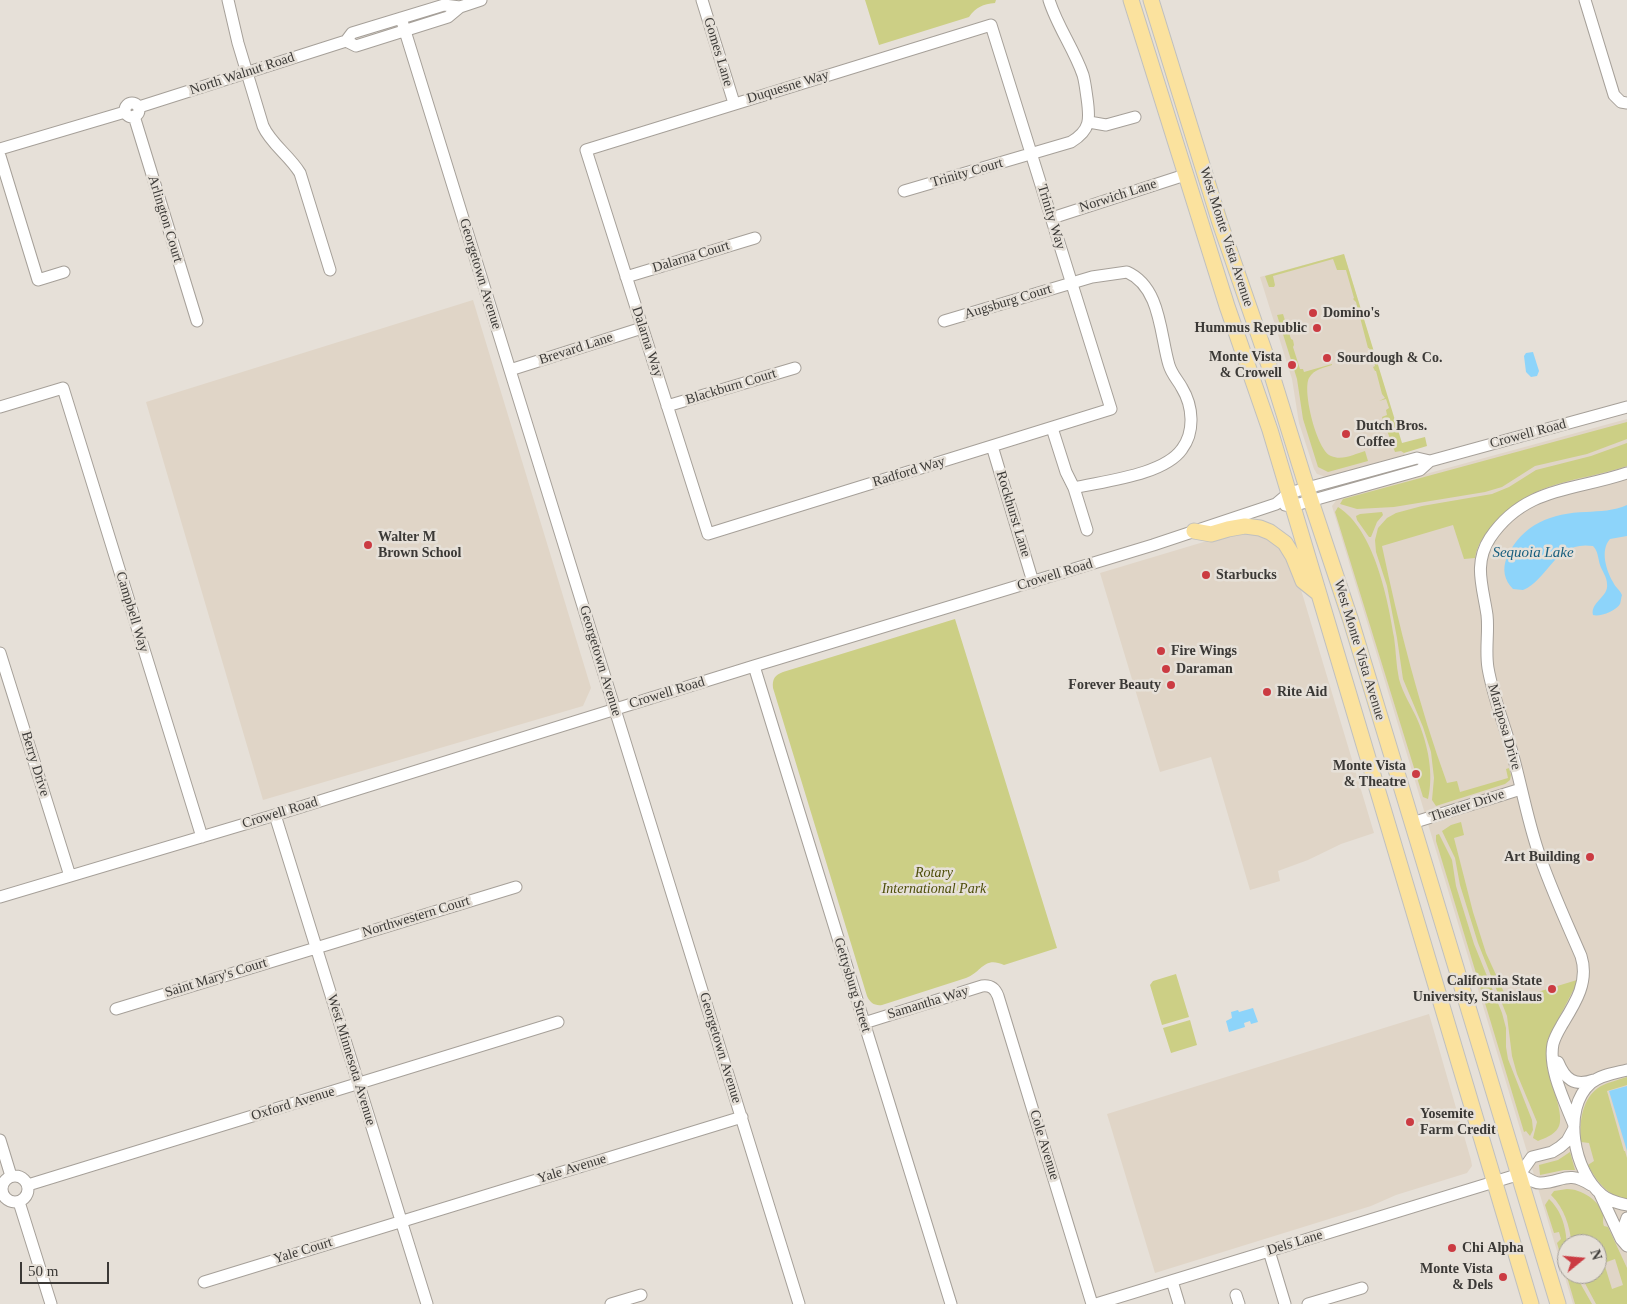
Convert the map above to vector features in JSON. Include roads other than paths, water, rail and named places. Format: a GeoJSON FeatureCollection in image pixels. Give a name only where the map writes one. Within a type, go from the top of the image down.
{"type":"FeatureCollection","features":[{"type":"Feature","properties":{"kind":"main road","name":"West Monte Vista Avenue"},"geometry":{"type":"LineString","coordinates":[[1131,0],[1227,306],[1270,430],[1531,1304]]}},
{"type":"Feature","properties":{"kind":"main road","name":"West Monte Vista Avenue"},"geometry":{"type":"LineString","coordinates":[[1151,0],[1206,180],[1275,384],[1354,630],[1558,1304]]}},
{"type":"Feature","properties":{"kind":"main road"},"geometry":{"type":"LineString","coordinates":[[1194,531],[1211,534],[1245,526],[1260,528],[1270,532],[1285,543],[1293,556],[1303,581],[1318,593]]}},
{"type":"Feature","properties":{"kind":"street"},"geometry":{"type":"LineString","coordinates":[[228,0],[247,72],[266,132],[293,162],[302,178],[330,270]]}},
{"type":"Feature","properties":{"kind":"street","name":"North Walnut Road"},"geometry":{"type":"LineString","coordinates":[[346,41],[356,46],[448,17],[460,7],[481,0]]}},
{"type":"Feature","properties":{"kind":"street","name":"Gomes Lane"},"geometry":{"type":"LineString","coordinates":[[702,0],[734,103]]}},
{"type":"Feature","properties":{"kind":"street"},"geometry":{"type":"LineString","coordinates":[[1048,0],[1083,76],[1089,122],[1106,125],[1135,117]]}},
{"type":"Feature","properties":{"kind":"street"},"geometry":{"type":"LineString","coordinates":[[1585,0],[1610,87],[1614,95],[1624,103]]}},
{"type":"Feature","properties":{"kind":"street","name":"North Walnut Road"},"geometry":{"type":"LineString","coordinates":[[0,149],[133,112],[247,72],[346,41],[352,33],[444,5],[460,7]]}},
{"type":"Feature","properties":{"kind":"street","name":"Georgetown Avenue"},"geometry":{"type":"LineString","coordinates":[[401,18],[799,1304]]}},
{"type":"Feature","properties":{"kind":"street","name":"Duquesne Way"},"geometry":{"type":"LineString","coordinates":[[586,150],[991,25]]}},
{"type":"Feature","properties":{"kind":"street","name":"Trinity Way"},"geometry":{"type":"LineString","coordinates":[[991,25],[1111,410]]}},
{"type":"Feature","properties":{"kind":"street","name":"Arlington Court"},"geometry":{"type":"LineString","coordinates":[[133,112],[197,321]]}},
{"type":"Feature","properties":{"kind":"street","name":"Trinity Court"},"geometry":{"type":"LineString","coordinates":[[904,191],[1071,142],[1085,131],[1089,122]]}},
{"type":"Feature","properties":{"kind":"street","name":"Dalarna Way"},"geometry":{"type":"LineString","coordinates":[[586,150],[708,534]]}},
{"type":"Feature","properties":{"kind":"street"},"geometry":{"type":"LineString","coordinates":[[0,156],[38,280],[64,272]]}},
{"type":"Feature","properties":{"kind":"street","name":"Norwich Lane"},"geometry":{"type":"LineString","coordinates":[[1052,218],[1185,175]]}},
{"type":"Feature","properties":{"kind":"street","name":"Dalarna Court"},"geometry":{"type":"LineString","coordinates":[[626,276],[755,238]]}},
{"type":"Feature","properties":{"kind":"street","name":"Augsburg Court"},"geometry":{"type":"LineString","coordinates":[[944,321],[1092,277],[1127,272],[1140,281],[1153,302],[1169,365],[1187,398],[1192,425],[1189,437],[1182,449],[1172,460],[1160,467],[1147,472],[1074,488]]}},
{"type":"Feature","properties":{"kind":"street","name":"Brevard Lane"},"geometry":{"type":"LineString","coordinates":[[510,370],[642,328]]}},
{"type":"Feature","properties":{"kind":"street","name":"Blackburn Court"},"geometry":{"type":"LineString","coordinates":[[667,406],[795,368]]}},
{"type":"Feature","properties":{"kind":"street","name":"Campbell Way"},"geometry":{"type":"LineString","coordinates":[[0,407],[63,388],[202,837]]}},
{"type":"Feature","properties":{"kind":"street","name":"Crowell Road"},"geometry":{"type":"LineString","coordinates":[[0,897],[275,815],[754,666],[1154,545],[1309,494],[1420,470],[1430,461],[1627,407]]}},
{"type":"Feature","properties":{"kind":"street","name":"Radford Way"},"geometry":{"type":"LineString","coordinates":[[708,534],[1111,410]]}},
{"type":"Feature","properties":{"kind":"street"},"geometry":{"type":"LineString","coordinates":[[1052,428],[1087,530]]}},
{"type":"Feature","properties":{"kind":"street","name":"Rockhurst Lane"},"geometry":{"type":"LineString","coordinates":[[992,446],[1033,582]]}},
{"type":"Feature","properties":{"kind":"street","name":"Mariposa Drive"},"geometry":{"type":"LineString","coordinates":[[1574,1127],[1553,1064],[1553,1044],[1581,990],[1584,965],[1548,880],[1530,826],[1512,750],[1495,699],[1488,667],[1488,624],[1480,559],[1495,531],[1526,503],[1557,490],[1627,473]]}},
{"type":"Feature","properties":{"kind":"street","name":"Berry Drive"},"geometry":{"type":"LineString","coordinates":[[0,653],[70,876]]}},
{"type":"Feature","properties":{"kind":"street","name":"Gettysburg Street"},"geometry":{"type":"LineString","coordinates":[[754,666],[951,1304]]}},
{"type":"Feature","properties":{"kind":"street","name":"Theater Drive"},"geometry":{"type":"LineString","coordinates":[[1412,823],[1521,789]]}},
{"type":"Feature","properties":{"kind":"street","name":"West Minnesota Avenue"},"geometry":{"type":"LineString","coordinates":[[275,815],[402,1221],[426,1304]]}},
{"type":"Feature","properties":{"kind":"street","name":"Northwestern Court"},"geometry":{"type":"LineString","coordinates":[[316,948],[516,887]]}},
{"type":"Feature","properties":{"kind":"street","name":"Saint Mary's Court"},"geometry":{"type":"LineString","coordinates":[[116,1009],[316,948]]}},
{"type":"Feature","properties":{"kind":"street","name":"Samantha Way"},"geometry":{"type":"LineString","coordinates":[[864,1023],[982,986],[992,987]]}},
{"type":"Feature","properties":{"kind":"street","name":"Cole Avenue"},"geometry":{"type":"LineString","coordinates":[[992,987],[998,996],[1094,1304]]}},
{"type":"Feature","properties":{"kind":"street","name":"Oxford Avenue"},"geometry":{"type":"LineString","coordinates":[[28,1185],[558,1022]]}},
{"type":"Feature","properties":{"kind":"street"},"geometry":{"type":"LineString","coordinates":[[1554,1056],[1565,1076],[1570,1080],[1580,1082],[1595,1080],[1627,1070]]}},
{"type":"Feature","properties":{"kind":"street"},"geometry":{"type":"LineString","coordinates":[[1595,1080],[1586,1088],[1577,1107],[1574,1127],[1575,1147],[1586,1176],[1597,1190],[1621,1239],[1626,1244]]}},
{"type":"Feature","properties":{"kind":"street","name":"Yale Avenue"},"geometry":{"type":"LineString","coordinates":[[402,1221],[742,1117]]}},
{"type":"Feature","properties":{"kind":"street"},"geometry":{"type":"LineString","coordinates":[[1574,1127],[1567,1141],[1552,1152],[1532,1157],[1520,1174],[1540,1184],[1564,1178],[1574,1178],[1586,1182],[1608,1199],[1627,1205]]}},
{"type":"Feature","properties":{"kind":"street"},"geometry":{"type":"LineString","coordinates":[[0,1140],[11,1176]]}},
{"type":"Feature","properties":{"kind":"street","name":"Dels Lane"},"geometry":{"type":"LineString","coordinates":[[1094,1304],[1520,1174]]}},
{"type":"Feature","properties":{"kind":"street"},"geometry":{"type":"LineString","coordinates":[[11,1176],[23,1178],[28,1185],[28,1193],[19,1202],[7,1200],[1,1193],[4,1181],[11,1176]]}},
{"type":"Feature","properties":{"kind":"street"},"geometry":{"type":"LineString","coordinates":[[19,1202],[51,1304]]}},
{"type":"Feature","properties":{"kind":"street"},"geometry":{"type":"LineString","coordinates":[[1626,1244],[1623,1228],[1627,1218]]}},
{"type":"Feature","properties":{"kind":"street","name":"Yale Court"},"geometry":{"type":"LineString","coordinates":[[204,1282],[402,1221]]}},
{"type":"Feature","properties":{"kind":"street"},"geometry":{"type":"LineString","coordinates":[[1268,1251],[1285,1304]]}},
{"type":"Feature","properties":{"kind":"street"},"geometry":{"type":"LineString","coordinates":[[1172,1281],[1179,1304]]}},
{"type":"Feature","properties":{"kind":"street"},"geometry":{"type":"LineString","coordinates":[[1308,1304],[1329,1301],[1362,1288]]}},
{"type":"Feature","properties":{"kind":"street"},"geometry":{"type":"LineString","coordinates":[[611,1304],[641,1295]]}},
{"type":"Feature","properties":{"kind":"water"},"geometry":{"type":"Polygon","coordinates":[[[1533,352],[1539,371],[1537,376],[1531,377],[1526,372],[1524,356],[1526,353],[1533,352]]]}},
{"type":"Feature","properties":{"kind":"water","name":"Sequoia Lake"},"geometry":{"type":"Polygon","coordinates":[[[1627,505],[1627,536],[1610,539],[1605,549],[1608,572],[1622,595],[1620,604],[1615,609],[1604,614],[1593,615],[1594,606],[1607,589],[1607,584],[1597,552],[1593,546],[1580,546],[1561,554],[1540,578],[1523,590],[1513,589],[1510,586],[1505,574],[1505,561],[1521,536],[1539,522],[1561,515],[1607,510],[1627,505]]]}},
{"type":"Feature","properties":{"kind":"water"},"geometry":{"type":"Polygon","coordinates":[[[1253,1008],[1258,1022],[1251,1024],[1250,1021],[1244,1023],[1245,1027],[1229,1032],[1226,1021],[1232,1018],[1231,1012],[1253,1008]]]}},
{"type":"Feature","properties":{"kind":"water"},"geometry":{"type":"Polygon","coordinates":[[[1627,1086],[1627,1151],[1609,1091],[1627,1086]]]}},
{"type":"Feature","properties":{"kind":"place","name":"Domino's"},"geometry":{"type":"Point","coordinates":[1313,313]}},
{"type":"Feature","properties":{"kind":"place","name":"Hummus Republic"},"geometry":{"type":"Point","coordinates":[1317,328]}},
{"type":"Feature","properties":{"kind":"place","name":"Sourdough & Co."},"geometry":{"type":"Point","coordinates":[1327,358]}},
{"type":"Feature","properties":{"kind":"place","name":"Monte Vista & Crowell"},"geometry":{"type":"Point","coordinates":[1292,365]}},
{"type":"Feature","properties":{"kind":"place","name":"Dutch Bros. Coffee"},"geometry":{"type":"Point","coordinates":[1346,434]}},
{"type":"Feature","properties":{"kind":"place","name":"Walter M Brown School"},"geometry":{"type":"Point","coordinates":[368,545]}},
{"type":"Feature","properties":{"kind":"place","name":"Starbucks"},"geometry":{"type":"Point","coordinates":[1206,575]}},
{"type":"Feature","properties":{"kind":"place","name":"Fire Wings"},"geometry":{"type":"Point","coordinates":[1161,651]}},
{"type":"Feature","properties":{"kind":"place","name":"Daraman"},"geometry":{"type":"Point","coordinates":[1166,669]}},
{"type":"Feature","properties":{"kind":"place","name":"Forever Beauty"},"geometry":{"type":"Point","coordinates":[1171,685]}},
{"type":"Feature","properties":{"kind":"place","name":"Rite Aid"},"geometry":{"type":"Point","coordinates":[1267,692]}},
{"type":"Feature","properties":{"kind":"place","name":"Monte Vista & Theatre"},"geometry":{"type":"Point","coordinates":[1416,774]}},
{"type":"Feature","properties":{"kind":"place","name":"Art Building"},"geometry":{"type":"Point","coordinates":[1590,857]}},
{"type":"Feature","properties":{"kind":"place","name":"California State University, Stanislaus"},"geometry":{"type":"Point","coordinates":[1552,989]}},
{"type":"Feature","properties":{"kind":"place","name":"Yosemite Farm Credit"},"geometry":{"type":"Point","coordinates":[1410,1122]}},
{"type":"Feature","properties":{"kind":"place","name":"Chi Alpha"},"geometry":{"type":"Point","coordinates":[1452,1248]}},
{"type":"Feature","properties":{"kind":"place","name":"Monte Vista & Dels"},"geometry":{"type":"Point","coordinates":[1503,1277]}},
{"type":"Feature","properties":{"kind":"park label","name":"Rotary International Park"},"geometry":{"type":"Point","coordinates":[934,882]}}]}
